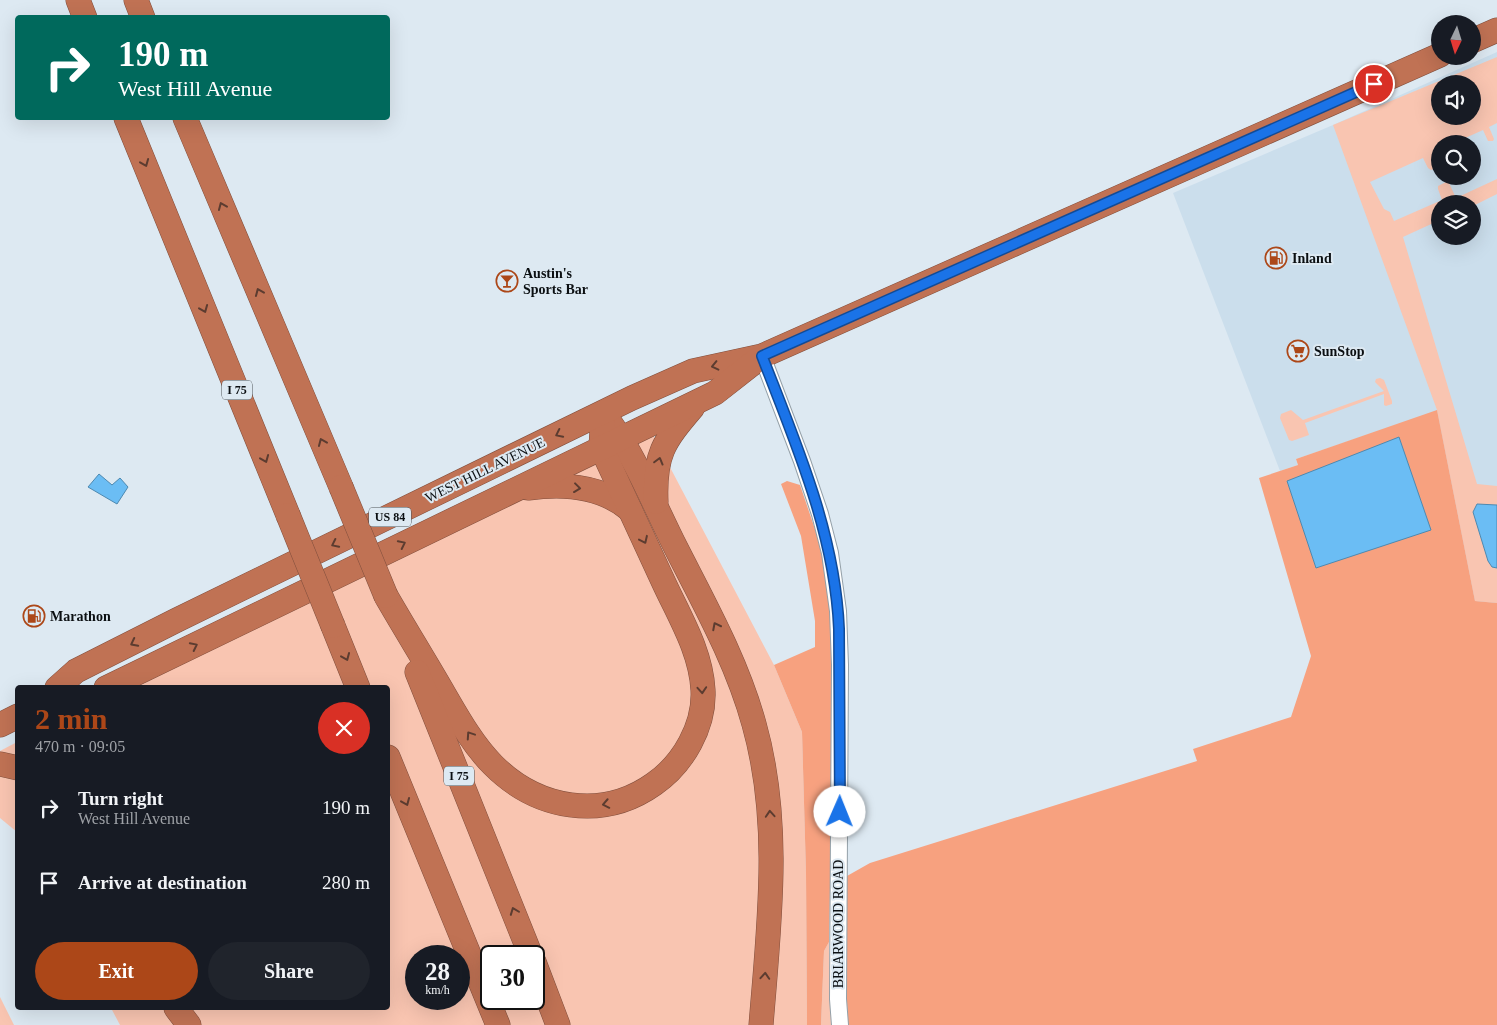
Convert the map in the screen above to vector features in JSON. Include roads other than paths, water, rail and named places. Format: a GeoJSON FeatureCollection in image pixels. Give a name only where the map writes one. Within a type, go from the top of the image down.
{"type":"FeatureCollection","features":[{"type":"Feature","properties":{"kind":"highway"},"geometry":{"type":"LineString","coordinates":[[78,0],[84,15]]}},
{"type":"Feature","properties":{"kind":"highway"},"geometry":{"type":"LineString","coordinates":[[136,0],[142,15]]}},
{"type":"Feature","properties":{"kind":"highway"},"geometry":{"type":"LineString","coordinates":[[1481,37],[1497,30]]}},
{"type":"Feature","properties":{"kind":"highway","name":"WEST HILL AVENUE"},"geometry":{"type":"LineString","coordinates":[[60,685],[76,671],[177,620],[693,371],[762,356],[1431,59]]}},
{"type":"Feature","properties":{"kind":"highway","name":"I 75"},"geometry":{"type":"LineString","coordinates":[[127,120],[357,685]]}},
{"type":"Feature","properties":{"kind":"highway","name":"I 75"},"geometry":{"type":"LineString","coordinates":[[186,120],[341,487],[527,945]]}},
{"type":"Feature","properties":{"kind":"highway","name":"WEST HILL AVENUE"},"geometry":{"type":"LineString","coordinates":[[112,685],[715,393],[762,356]]}},
{"type":"Feature","properties":{"kind":"highway"},"geometry":{"type":"LineString","coordinates":[[656,509],[655,479],[658,458],[674,429],[696,402]]}},
{"type":"Feature","properties":{"kind":"highway"},"geometry":{"type":"LineString","coordinates":[[386,596],[457,716],[492,764],[511,781],[546,800],[577,806],[591,806],[629,798],[644,791],[658,781],[674,766],[699,724],[703,690],[694,649],[630,510],[603,413]]}},
{"type":"Feature","properties":{"kind":"highway"},"geometry":{"type":"LineString","coordinates":[[611,442],[656,509],[720,634],[744,692],[761,751],[768,796],[772,862],[761,1025]]}},
{"type":"Feature","properties":{"kind":"highway"},"geometry":{"type":"LineString","coordinates":[[512,491],[541,486],[567,486],[594,490],[619,500],[630,510]]}},
{"type":"Feature","properties":{"kind":"highway"},"geometry":{"type":"LineString","coordinates":[[128,685],[150,667]]}},
{"type":"Feature","properties":{"kind":"highway"},"geometry":{"type":"LineString","coordinates":[[0,725],[15,718]]}},
{"type":"Feature","properties":{"kind":"highway"},"geometry":{"type":"LineString","coordinates":[[390,762],[498,1025]]}},
{"type":"Feature","properties":{"kind":"highway"},"geometry":{"type":"LineString","coordinates":[[0,764],[15,767]]}},
{"type":"Feature","properties":{"kind":"highway"},"geometry":{"type":"LineString","coordinates":[[545,991],[558,1025]]}},
{"type":"Feature","properties":{"kind":"highway"},"geometry":{"type":"LineString","coordinates":[[178,1010],[189,1025]]}},
{"type":"Feature","properties":{"kind":"street","name":"BRIARWOOD ROAD"},"geometry":{"type":"LineString","coordinates":[[762,356],[820,514],[830,553],[838,611],[840,665],[838,999],[840,1025]]}},
{"type":"Feature","properties":{"kind":"water"},"geometry":{"type":"Polygon","coordinates":[[[1399,437],[1431,530],[1316,568],[1287,481],[1399,437]]]}},
{"type":"Feature","properties":{"kind":"water"},"geometry":{"type":"Polygon","coordinates":[[[99,474],[112,485],[120,478],[128,487],[117,504],[88,487],[99,474]]]}},
{"type":"Feature","properties":{"kind":"water"},"geometry":{"type":"Polygon","coordinates":[[[1477,504],[1497,505],[1497,568],[1492,567],[1488,561],[1473,512],[1477,504]]]}},
{"type":"Feature","properties":{"kind":"place","name":"Inland"},"geometry":{"type":"Point","coordinates":[1276,258]}},
{"type":"Feature","properties":{"kind":"place","name":"Austin's Sports Bar"},"geometry":{"type":"Point","coordinates":[507,281]}},
{"type":"Feature","properties":{"kind":"place","name":"SunStop"},"geometry":{"type":"Point","coordinates":[1298,351]}},
{"type":"Feature","properties":{"kind":"place","name":"Marathon"},"geometry":{"type":"Point","coordinates":[34,616]}}]}
